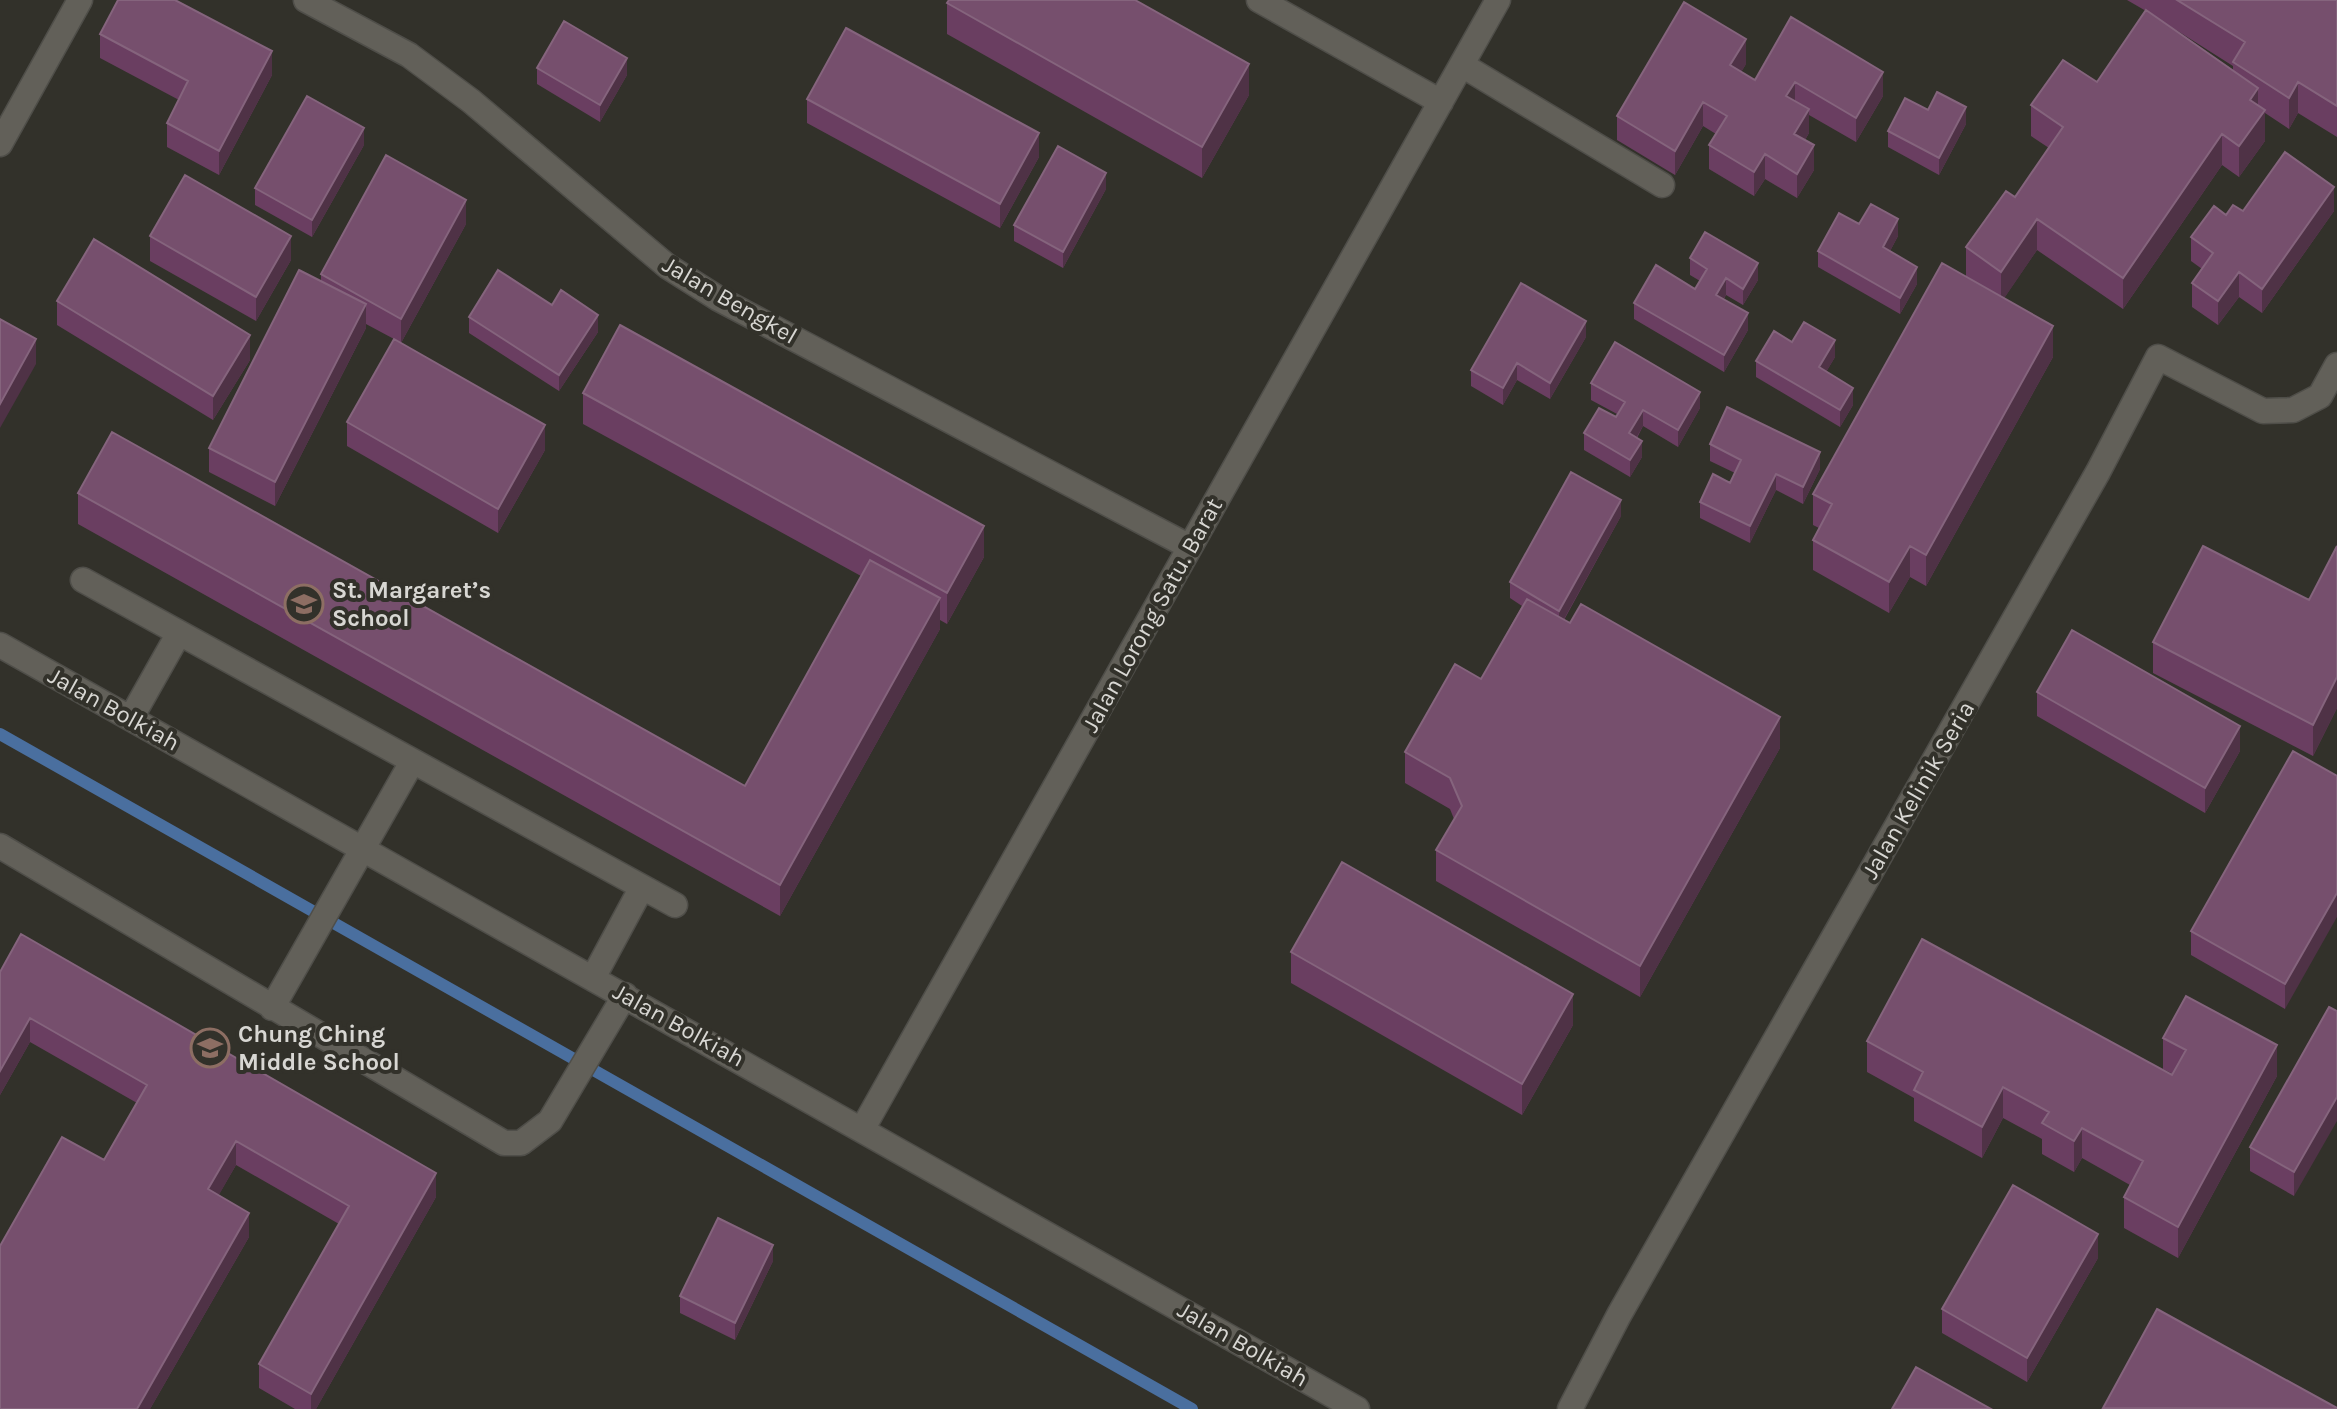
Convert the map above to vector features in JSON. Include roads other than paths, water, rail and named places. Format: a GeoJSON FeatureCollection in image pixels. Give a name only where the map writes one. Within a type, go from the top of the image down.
{"type":"FeatureCollection","features":[{"type":"Feature","properties":{"kind":"street"},"geometry":{"type":"LineString","coordinates":[[0,144],[80,0]]}},
{"type":"Feature","properties":{"kind":"street","name":"Jalan Bengkel"},"geometry":{"type":"LineString","coordinates":[[306,0],[409,55],[471,101],[667,266],[719,299],[1190,547]]}},
{"type":"Feature","properties":{"kind":"street"},"geometry":{"type":"LineString","coordinates":[[1259,0],[1441,102]]}},
{"type":"Feature","properties":{"kind":"street","name":"Jalan Lorong Satu. Barat"},"geometry":{"type":"LineString","coordinates":[[863,1128],[1498,0]]}},
{"type":"Feature","properties":{"kind":"street"},"geometry":{"type":"LineString","coordinates":[[1462,65],[1662,185]]}},
{"type":"Feature","properties":{"kind":"street","name":"Jalan Kelinik Seria"},"geometry":{"type":"LineString","coordinates":[[1570,1409],[1619,1315],[2098,472],[2158,357],[2263,411],[2293,410],[2320,396],[2337,365]]}},
{"type":"Feature","properties":{"kind":"street"},"geometry":{"type":"LineString","coordinates":[[83,580],[675,905]]}},
{"type":"Feature","properties":{"kind":"street"},"geometry":{"type":"LineString","coordinates":[[131,718],[179,633]]}},
{"type":"Feature","properties":{"kind":"street","name":"Jalan Bolkiah"},"geometry":{"type":"LineString","coordinates":[[0,645],[863,1128],[1357,1409]]}},
{"type":"Feature","properties":{"kind":"street"},"geometry":{"type":"LineString","coordinates":[[272,1008],[412,762]]}},
{"type":"Feature","properties":{"kind":"street"},"geometry":{"type":"LineString","coordinates":[[0,846],[504,1143],[521,1143],[543,1128],[625,995]]}},
{"type":"Feature","properties":{"kind":"street"},"geometry":{"type":"LineString","coordinates":[[593,978],[642,887]]}},
{"type":"Feature","properties":{"kind":"waterway"},"geometry":{"type":"LineString","coordinates":[[0,734],[1192,1409]]}},
{"type":"Feature","properties":{"kind":"place","name":"St. Margaret’s School"},"geometry":{"type":"Point","coordinates":[304,604]}},
{"type":"Feature","properties":{"kind":"place","name":"Chung Ching Middle School"},"geometry":{"type":"Point","coordinates":[210,1048]}}]}
